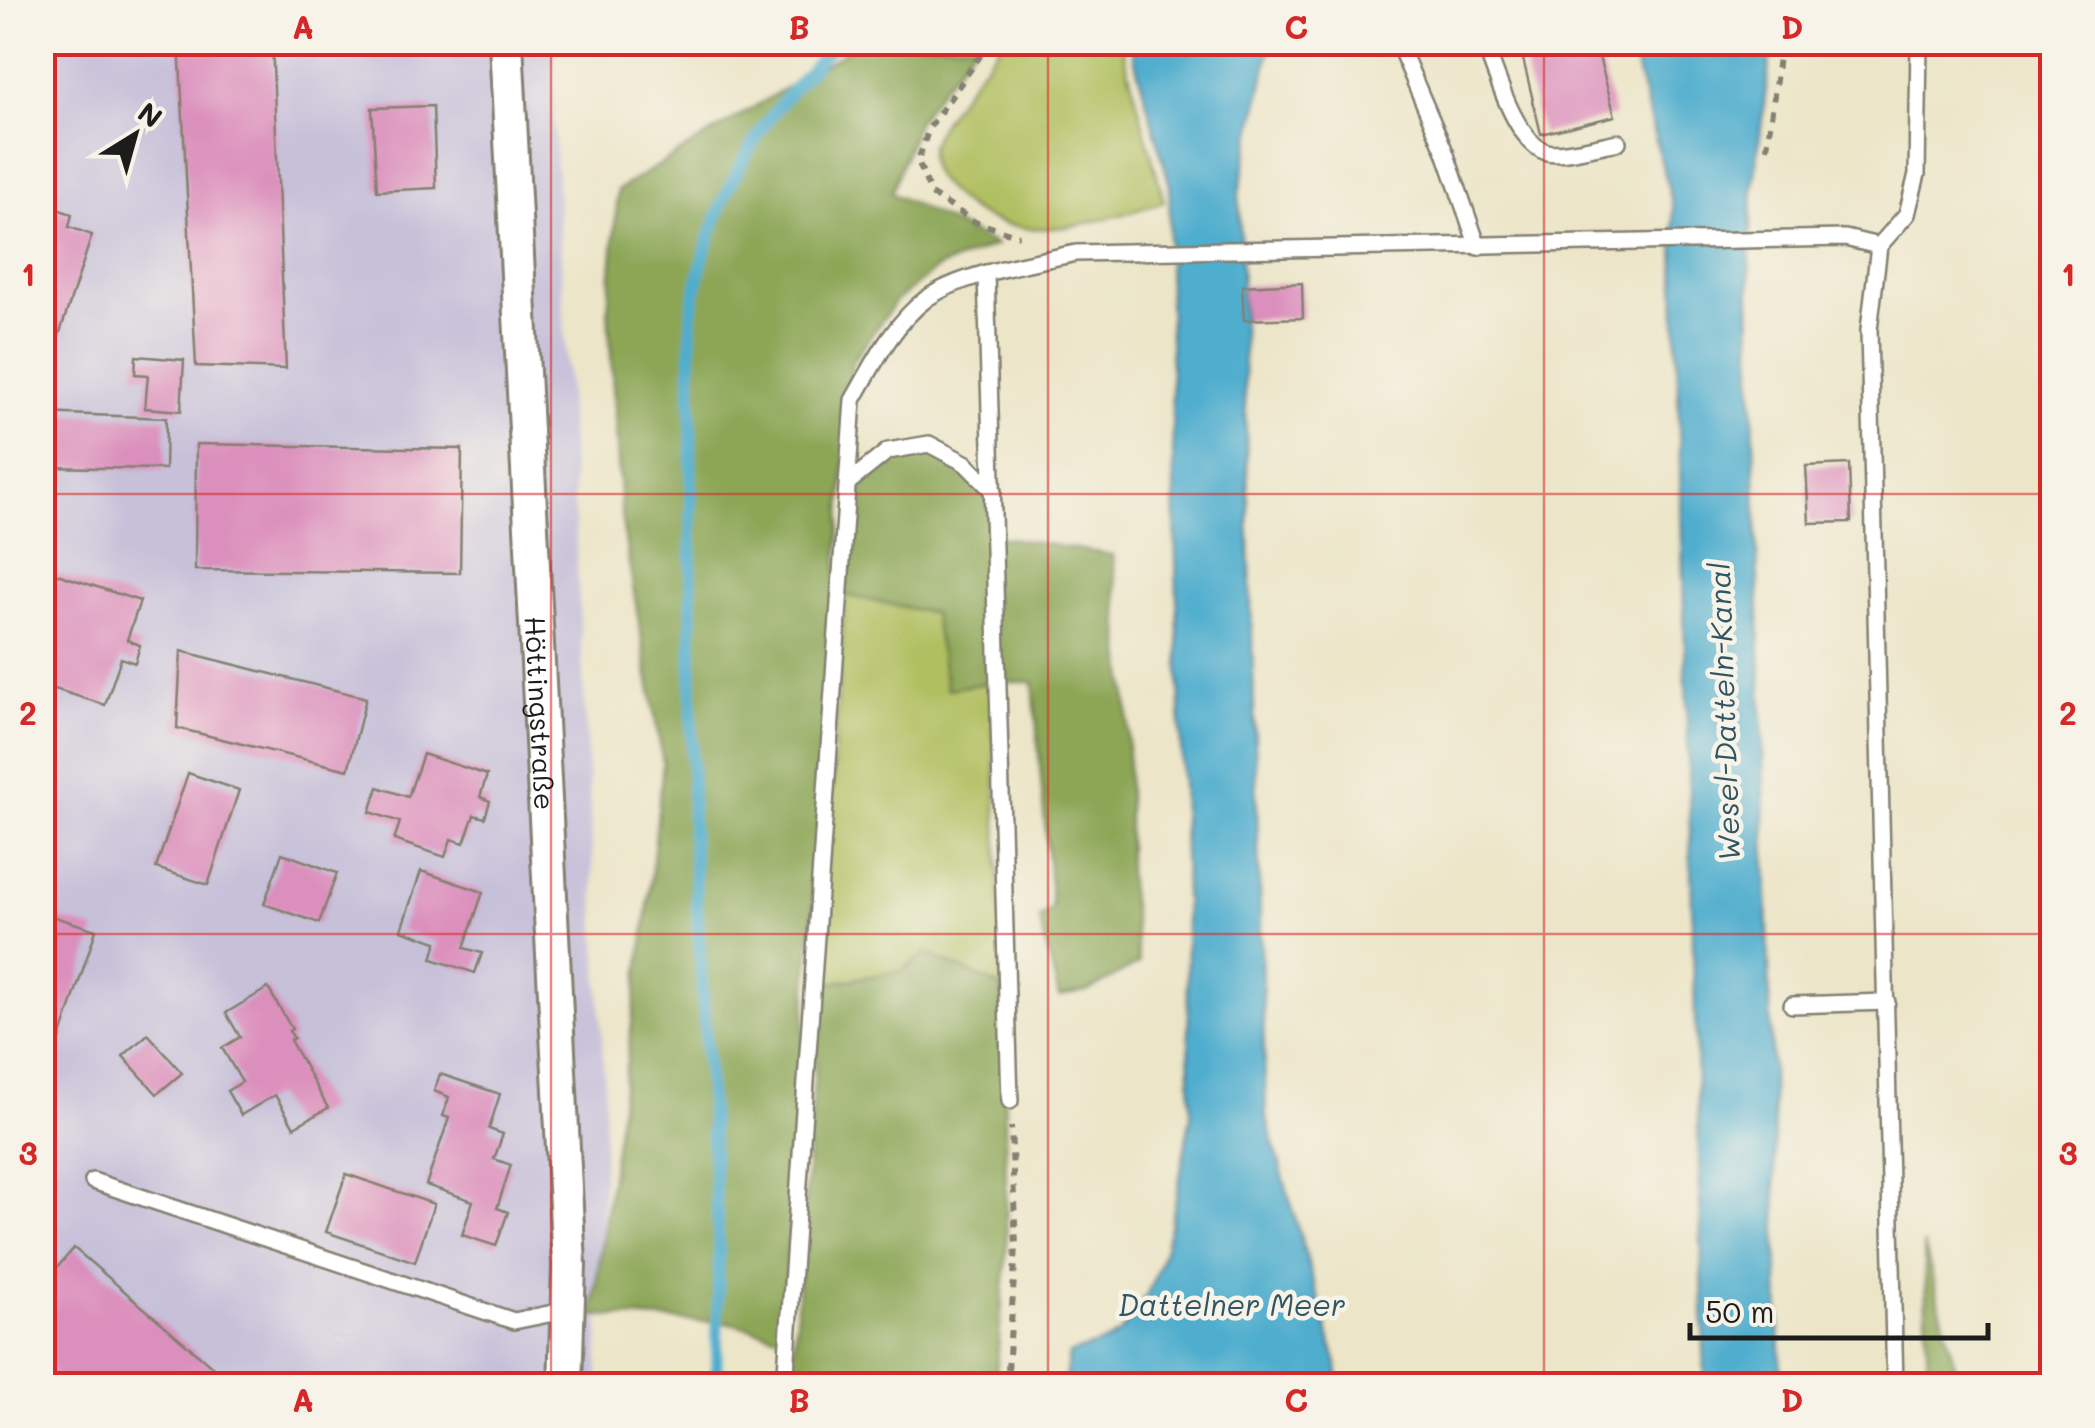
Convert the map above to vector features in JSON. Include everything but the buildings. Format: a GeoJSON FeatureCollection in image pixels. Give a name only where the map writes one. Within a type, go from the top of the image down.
{"type":"FeatureCollection","features":[{"type":"Feature","properties":{"kind":"street","name":"Höttingstraße"},"geometry":{"type":"LineString","coordinates":[[507,43],[570,1266],[565,1386]]}},
{"type":"Feature","properties":{"kind":"lane"},"geometry":{"type":"LineString","coordinates":[[1398,42],[1445,152],[1478,246]]}},
{"type":"Feature","properties":{"kind":"lane"},"geometry":{"type":"LineString","coordinates":[[1484,42],[1518,125],[1534,145],[1548,152],[1618,142]]}},
{"type":"Feature","properties":{"kind":"lane"},"geometry":{"type":"LineString","coordinates":[[1895,1386],[1868,330],[1879,246],[1907,214],[1918,174],[1919,42]]}},
{"type":"Feature","properties":{"kind":"lane"},"geometry":{"type":"LineString","coordinates":[[785,1386],[854,400],[886,343],[927,299],[986,273],[1076,253],[1845,238],[1879,246]]}},
{"type":"Feature","properties":{"kind":"lane"},"geometry":{"type":"LineString","coordinates":[[986,273],[1010,1100]]}},
{"type":"Feature","properties":{"kind":"lane"},"geometry":{"type":"LineString","coordinates":[[848,483],[888,451],[929,444],[965,463],[993,490]]}},
{"type":"Feature","properties":{"kind":"lane"},"geometry":{"type":"LineString","coordinates":[[1792,1005],[1886,1002]]}},
{"type":"Feature","properties":{"kind":"lane"},"geometry":{"type":"LineString","coordinates":[[93,1181],[514,1321],[568,1310]]}},
{"type":"Feature","properties":{"kind":"path"},"geometry":{"type":"LineString","coordinates":[[990,42],[928,128],[918,161],[931,194],[975,222],[1076,253]]}},
{"type":"Feature","properties":{"kind":"path"},"geometry":{"type":"LineString","coordinates":[[1766,148],[1781,42]]}},
{"type":"Feature","properties":{"kind":"path"},"geometry":{"type":"LineString","coordinates":[[1007,1386],[1016,1246],[1010,1100]]}},
{"type":"Feature","properties":{"kind":"shaded area"},"geometry":{"type":"Polygon","coordinates":[[[42,43],[555,43],[554,122],[605,1097],[598,1385],[43,1385],[42,43]]]}},
{"type":"Feature","properties":{"kind":"green space"},"geometry":{"type":"Polygon","coordinates":[[[859,43],[976,43],[918,120],[891,193],[996,245],[937,268],[896,301],[852,362],[782,1337],[731,1323],[592,1315],[649,898],[663,763],[622,522],[608,310],[618,190],[859,43]]]}},
{"type":"Feature","properties":{"kind":"green space"},"geometry":{"type":"Polygon","coordinates":[[[1001,43],[1121,43],[1164,202],[1083,224],[1029,228],[1003,224],[978,213],[944,187],[931,165],[933,140],[1001,43]]]}},
{"type":"Feature","properties":{"kind":"green space"},"geometry":{"type":"Polygon","coordinates":[[[930,450],[961,468],[988,492],[990,535],[1113,555],[1128,712],[1128,874],[1139,963],[1088,991],[1059,997],[1039,918],[1052,908],[1033,682],[992,682],[947,689],[933,613],[845,595],[855,486],[889,455],[930,450]]]}},
{"type":"Feature","properties":{"kind":"green space"},"geometry":{"type":"Polygon","coordinates":[[[845,595],[933,613],[947,689],[992,682],[1003,988],[901,971],[818,985],[845,595]]]}},
{"type":"Feature","properties":{"kind":"green space"},"geometry":{"type":"Polygon","coordinates":[[[926,953],[1003,988],[1007,1248],[995,1385],[791,1386],[818,985],[901,971],[926,953]]]}},
{"type":"Feature","properties":{"kind":"green space"},"geometry":{"type":"Polygon","coordinates":[[[1924,1244],[1960,1385],[1928,1385],[1924,1244]]]}},
{"type":"Feature","properties":{"kind":"water","name":"Dattelner Meer"},"geometry":{"type":"Polygon","coordinates":[[[1130,43],[1271,43],[1239,193],[1266,1116],[1337,1364],[1339,1385],[1064,1386],[1069,1354],[1119,1333],[1150,1287],[1169,1231],[1191,1115],[1168,264],[1170,186],[1130,43]]]}},
{"type":"Feature","properties":{"kind":"water","name":"Wesel-Datteln-Kanal"},"geometry":{"type":"Polygon","coordinates":[[[1630,43],[1772,43],[1753,189],[1749,264],[1781,1385],[1705,1385],[1673,206],[1630,43]]]}},
{"type":"Feature","properties":{"kind":"waterway"},"geometry":{"type":"LineString","coordinates":[[716,1386],[719,1247],[692,831],[691,320],[707,246],[735,176],[768,120],[835,42]]}}]}
